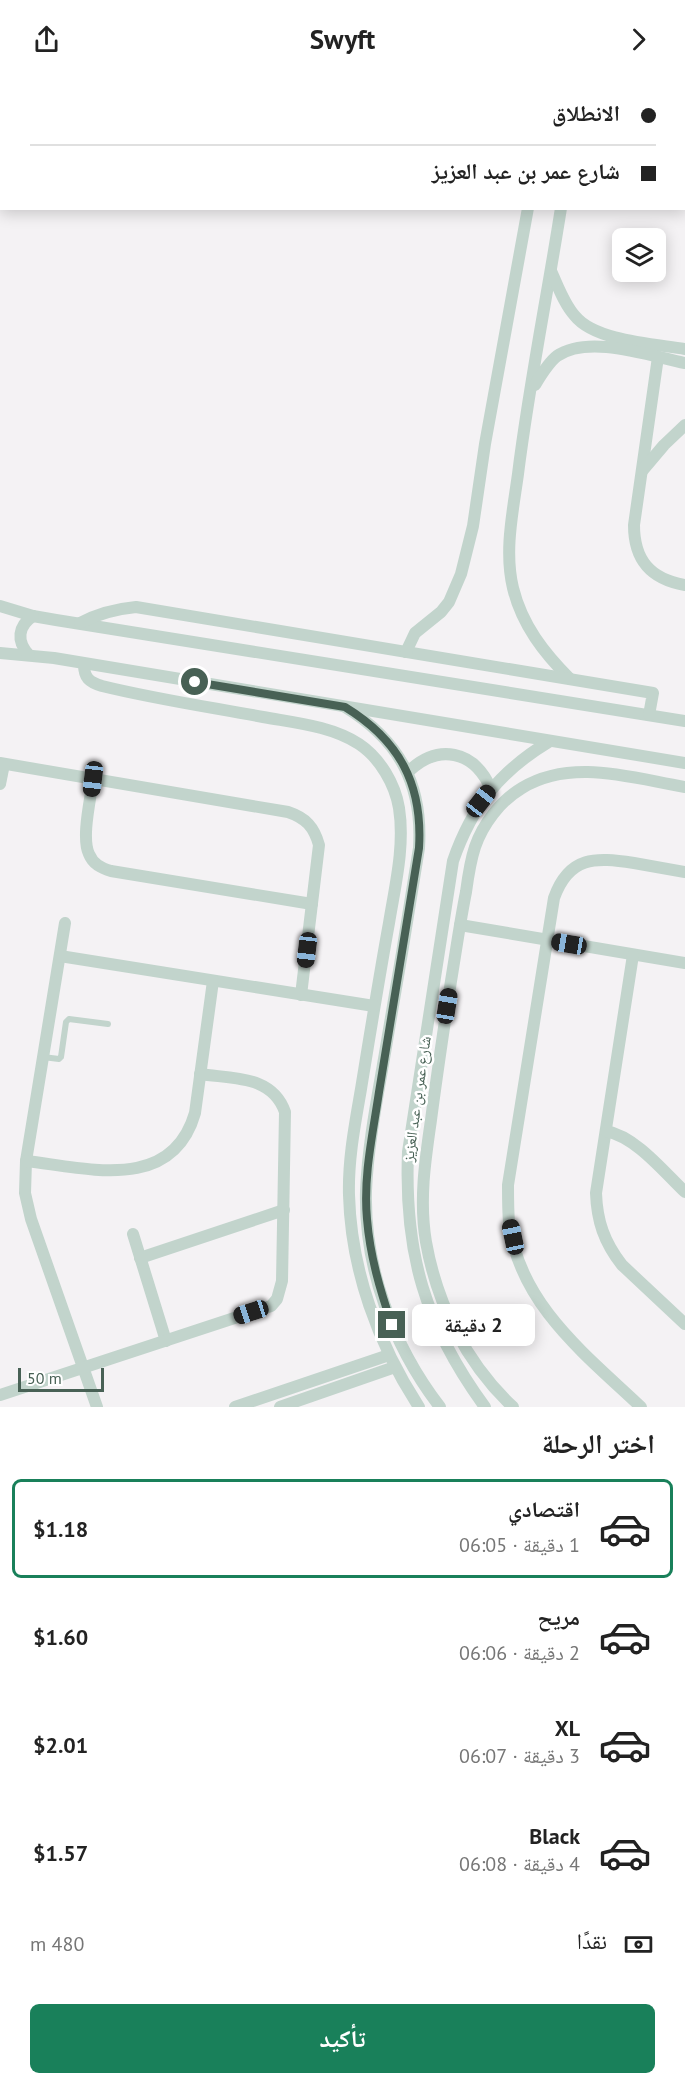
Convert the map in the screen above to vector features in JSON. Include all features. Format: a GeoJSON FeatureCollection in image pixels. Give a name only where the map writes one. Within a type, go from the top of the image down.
{"type":"FeatureCollection","features":[{"type":"Feature","properties":{"kind":"street"},"geometry":{"type":"LineString","coordinates":[[405,652],[415,633],[441,612],[449,602],[461,574],[472,526],[528,210]]}},
{"type":"Feature","properties":{"kind":"street"},"geometry":{"type":"LineString","coordinates":[[561,210],[531,391],[511,527],[509,557],[512,587],[522,615],[536,642],[570,679]]}},
{"type":"Feature","properties":{"kind":"street"},"geometry":{"type":"LineString","coordinates":[[551,271],[571,311],[577,319],[591,329],[636,341],[685,349]]}},
{"type":"Feature","properties":{"kind":"street"},"geometry":{"type":"LineString","coordinates":[[531,391],[543,371],[556,356],[571,350],[608,347],[685,363]]}},
{"type":"Feature","properties":{"kind":"street"},"geometry":{"type":"LineString","coordinates":[[658,357],[634,525],[634,540],[637,551],[648,569],[661,578],[685,585]]}},
{"type":"Feature","properties":{"kind":"street"},"geometry":{"type":"LineString","coordinates":[[642,472],[664,445],[685,426]]}},
{"type":"Feature","properties":{"kind":"street"},"geometry":{"type":"LineString","coordinates":[[0,606],[33,616],[685,721]]}},
{"type":"Feature","properties":{"kind":"street"},"geometry":{"type":"LineString","coordinates":[[80,623],[98,614],[136,607],[653,693],[648,715]]}},
{"type":"Feature","properties":{"kind":"street"},"geometry":{"type":"LineString","coordinates":[[29,655],[24,649],[20,634],[22,627],[33,616]]}},
{"type":"Feature","properties":{"kind":"street"},"geometry":{"type":"LineString","coordinates":[[0,653],[29,655],[685,763]]}},
{"type":"Feature","properties":{"kind":"street"},"geometry":{"type":"LineString","coordinates":[[84,664],[89,681],[102,686],[323,729],[345,736],[375,756],[396,795],[399,810],[400,846],[394,895],[352,1137],[349,1200],[352,1244],[374,1317],[389,1355],[419,1407]]}},
{"type":"Feature","properties":{"kind":"street"},"geometry":{"type":"LineString","coordinates":[[345,707],[365,719],[382,734],[396,752],[408,772],[419,809],[421,828],[366,1191],[367,1218],[375,1268],[392,1325],[424,1386],[440,1407]]}},
{"type":"Feature","properties":{"kind":"street","name":"شارع عمر بن عبد العزيز"},"geometry":{"type":"LineString","coordinates":[[485,1407],[444,1344],[428,1307],[409,1231],[406,1191],[408,1152],[453,861],[469,820],[490,789],[511,768],[550,741]]}},
{"type":"Feature","properties":{"kind":"street"},"geometry":{"type":"LineString","coordinates":[[408,772],[418,762],[432,756],[447,754],[462,757],[475,764],[485,776],[490,789]]}},
{"type":"Feature","properties":{"kind":"street"},"geometry":{"type":"LineString","coordinates":[[0,784],[2,764],[288,812],[300,816],[316,833],[319,845],[301,995]]}},
{"type":"Feature","properties":{"kind":"street"},"geometry":{"type":"LineString","coordinates":[[513,1407],[484,1375],[452,1325],[431,1269],[422,1210],[422,1181],[471,861],[481,833],[498,809],[521,789],[541,778],[564,772],[587,771],[685,787]]}},
{"type":"Feature","properties":{"kind":"street"},"geometry":{"type":"LineString","coordinates":[[93,779],[86,846],[94,863],[102,868],[312,904]]}},
{"type":"Feature","properties":{"kind":"street"},"geometry":{"type":"LineString","coordinates":[[641,1407],[551,1320],[525,1277],[510,1223],[508,1185],[554,898],[559,883],[569,871],[582,863],[597,859],[685,872]]}},
{"type":"Feature","properties":{"kind":"street"},"geometry":{"type":"LineString","coordinates":[[394,895],[411,897]]}},
{"type":"Feature","properties":{"kind":"street"},"geometry":{"type":"LineString","coordinates":[[65,923],[24,1177],[27,1206],[97,1407]]}},
{"type":"Feature","properties":{"kind":"street"},"geometry":{"type":"LineString","coordinates":[[460,925],[685,963]]}},
{"type":"Feature","properties":{"kind":"street"},"geometry":{"type":"LineString","coordinates":[[633,954],[596,1193],[598,1214],[603,1234],[622,1264],[685,1324]]}},
{"type":"Feature","properties":{"kind":"street"},"geometry":{"type":"LineString","coordinates":[[60,956],[375,1006]]}},
{"type":"Feature","properties":{"kind":"street"},"geometry":{"type":"LineString","coordinates":[[26,1161],[115,1172],[131,1170],[150,1165],[182,1141],[195,1113],[213,981]]}},
{"type":"Feature","properties":{"kind":"street"},"geometry":{"type":"LineString","coordinates":[[428,1024],[444,1027]]}},
{"type":"Feature","properties":{"kind":"street"},"geometry":{"type":"LineString","coordinates":[[0,1395],[271,1306],[281,1290],[285,1112],[282,1102],[268,1087],[258,1083],[200,1074]]}},
{"type":"Feature","properties":{"kind":"street"},"geometry":{"type":"LineString","coordinates":[[606,1131],[617,1133],[631,1142],[685,1192]]}},
{"type":"Feature","properties":{"kind":"street"},"geometry":{"type":"LineString","coordinates":[[352,1137],[372,1140]]}},
{"type":"Feature","properties":{"kind":"street"},"geometry":{"type":"LineString","coordinates":[[140,1258],[284,1210]]}},
{"type":"Feature","properties":{"kind":"street"},"geometry":{"type":"LineString","coordinates":[[133,1234],[166,1341]]}},
{"type":"Feature","properties":{"kind":"street"},"geometry":{"type":"LineString","coordinates":[[359,1271],[375,1268]]}},
{"type":"Feature","properties":{"kind":"street"},"geometry":{"type":"LineString","coordinates":[[235,1407],[389,1355]]}},
{"type":"Feature","properties":{"kind":"street"},"geometry":{"type":"LineString","coordinates":[[286,1406],[395,1367]]}},
{"type":"Feature","properties":{"kind":"lane"},"geometry":{"type":"LineString","coordinates":[[43,1057],[58,1059],[61,1057],[66,1022],[69,1019],[108,1024]]}},
{"type":"Feature","properties":{"kind":"route"},"geometry":{"type":"LineString","coordinates":[[195,682],[345,707],[365,719],[382,734],[408,772],[415,790],[421,828],[419,848],[366,1191],[367,1218],[377,1281],[392,1325]]}}]}
